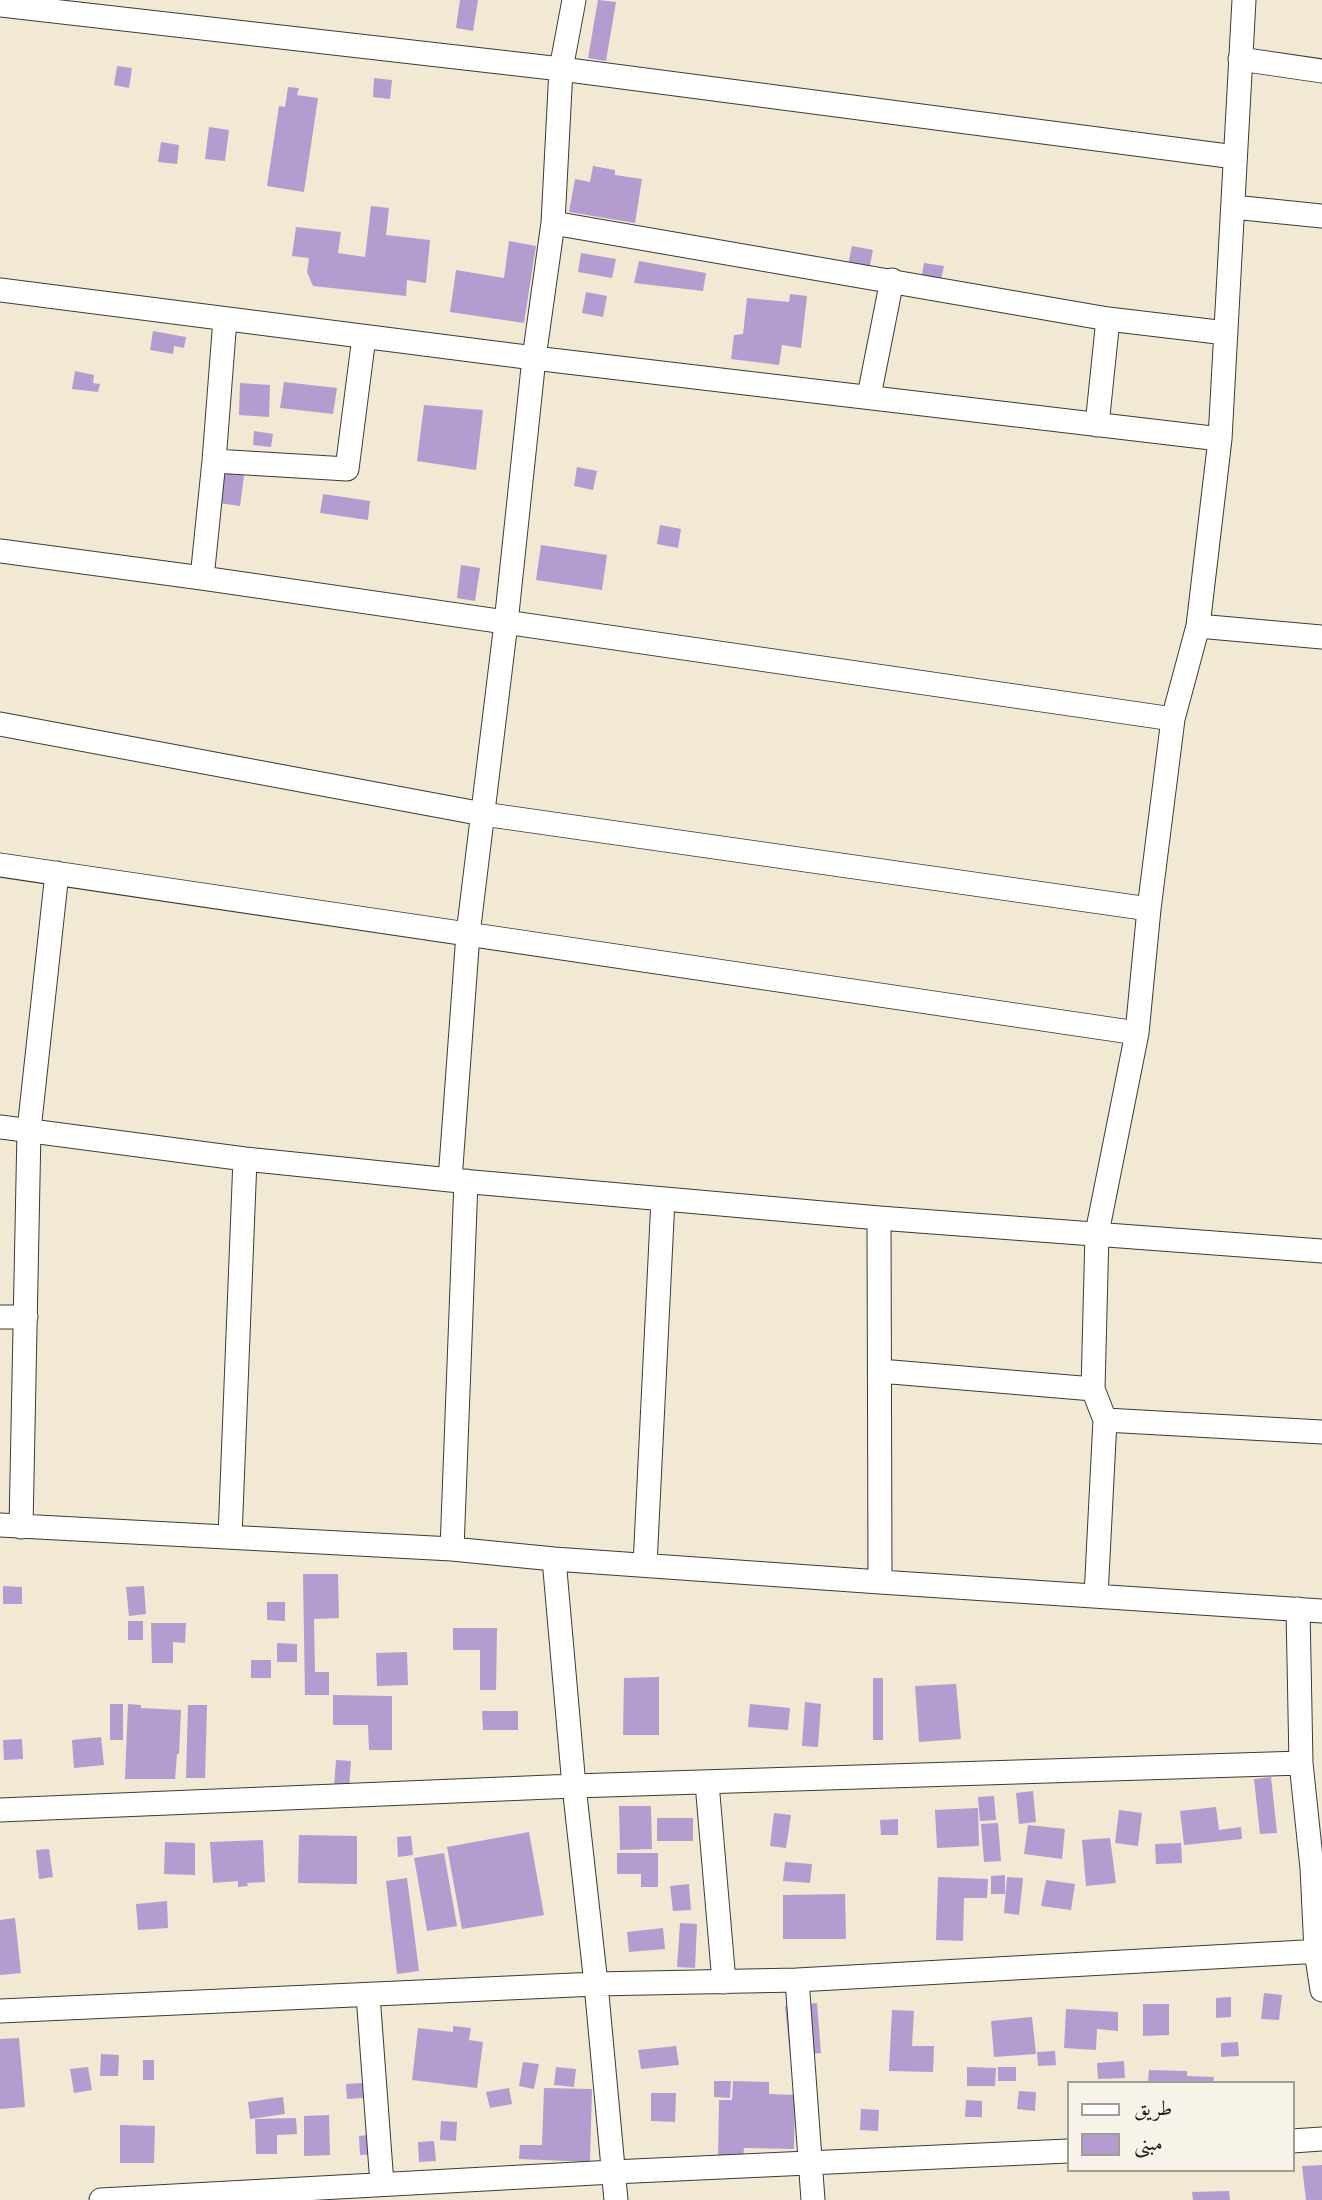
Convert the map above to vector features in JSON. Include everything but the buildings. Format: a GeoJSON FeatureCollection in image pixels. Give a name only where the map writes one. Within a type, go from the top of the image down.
{"type":"FeatureCollection","features":[{"type":"Feature","properties":{"kind":"street"},"geometry":{"type":"LineString","coordinates":[[452,1549],[458,1181],[468,934],[506,623],[534,358],[553,223],[561,69],[574,0]]}},
{"type":"Feature","properties":{"kind":"street"},"geometry":{"type":"LineString","coordinates":[[1096,1596],[1105,1420],[1093,1389],[1097,1233],[1137,1033],[1149,909],[1173,719],[1198,626],[1220,439],[1244,0]]}},
{"type":"Feature","properties":{"kind":"street"},"geometry":{"type":"LineString","coordinates":[[0,5],[561,69],[1235,157]]}},
{"type":"Feature","properties":{"kind":"street"},"geometry":{"type":"LineString","coordinates":[[1241,60],[1322,71]]}},
{"type":"Feature","properties":{"kind":"street"},"geometry":{"type":"LineString","coordinates":[[1233,207],[1322,216]]}},
{"type":"Feature","properties":{"kind":"street"},"geometry":{"type":"LineString","coordinates":[[553,223],[1108,318],[1226,333]]}},
{"type":"Feature","properties":{"kind":"street"},"geometry":{"type":"LineString","coordinates":[[869,397],[892,281]]}},
{"type":"Feature","properties":{"kind":"street"},"geometry":{"type":"LineString","coordinates":[[0,290],[534,358],[1220,439]]}},
{"type":"Feature","properties":{"kind":"street"},"geometry":{"type":"LineString","coordinates":[[1097,425],[1108,318]]}},
{"type":"Feature","properties":{"kind":"street"},"geometry":{"type":"LineString","coordinates":[[202,578],[225,319]]}},
{"type":"Feature","properties":{"kind":"street"},"geometry":{"type":"LineString","coordinates":[[214,461],[347,469],[365,337]]}},
{"type":"Feature","properties":{"kind":"street"},"geometry":{"type":"LineString","coordinates":[[0,551],[1173,719]]}},
{"type":"Feature","properties":{"kind":"street"},"geometry":{"type":"LineString","coordinates":[[1198,626],[1322,637]]}},
{"type":"Feature","properties":{"kind":"street"},"geometry":{"type":"LineString","coordinates":[[0,724],[483,814],[1149,909]]}},
{"type":"Feature","properties":{"kind":"street"},"geometry":{"type":"LineString","coordinates":[[0,865],[1137,1033]]}},
{"type":"Feature","properties":{"kind":"street"},"geometry":{"type":"LineString","coordinates":[[57,873],[29,1130],[26,1317],[10,1526],[452,1549],[880,1583],[1322,1611]]}},
{"type":"Feature","properties":{"kind":"street"},"geometry":{"type":"LineString","coordinates":[[0,1128],[245,1159],[458,1181],[878,1218],[1322,1251]]}},
{"type":"Feature","properties":{"kind":"street"},"geometry":{"type":"LineString","coordinates":[[230,1537],[245,1159]]}},
{"type":"Feature","properties":{"kind":"street"},"geometry":{"type":"LineString","coordinates":[[645,1565],[663,1199]]}},
{"type":"Feature","properties":{"kind":"street"},"geometry":{"type":"LineString","coordinates":[[878,1218],[880,1583]]}},
{"type":"Feature","properties":{"kind":"street"},"geometry":{"type":"LineString","coordinates":[[0,1317],[26,1317]]}},
{"type":"Feature","properties":{"kind":"street"},"geometry":{"type":"LineString","coordinates":[[880,1371],[1093,1389]]}},
{"type":"Feature","properties":{"kind":"street"},"geometry":{"type":"LineString","coordinates":[[1105,1420],[1322,1432]]}},
{"type":"Feature","properties":{"kind":"street"},"geometry":{"type":"LineString","coordinates":[[554,1559],[615,2200]]}},
{"type":"Feature","properties":{"kind":"street"},"geometry":{"type":"LineString","coordinates":[[1298,1609],[1301,1763],[1322,1990]]}},
{"type":"Feature","properties":{"kind":"street"},"geometry":{"type":"LineString","coordinates":[[0,1811],[574,1786],[1301,1763]]}},
{"type":"Feature","properties":{"kind":"street"},"geometry":{"type":"LineString","coordinates":[[707,1783],[724,1982]]}},
{"type":"Feature","properties":{"kind":"street"},"geometry":{"type":"LineString","coordinates":[[0,2011],[596,1984],[797,1980],[1319,1951]]}},
{"type":"Feature","properties":{"kind":"street"},"geometry":{"type":"LineString","coordinates":[[797,1980],[813,2200]]}},
{"type":"Feature","properties":{"kind":"street"},"geometry":{"type":"LineString","coordinates":[[368,1994],[382,2184]]}},
{"type":"Feature","properties":{"kind":"street"},"geometry":{"type":"LineString","coordinates":[[1294,2141],[1322,2140]]}},
{"type":"Feature","properties":{"kind":"street"},"geometry":{"type":"LineString","coordinates":[[100,2200],[1066,2151]]}}]}
